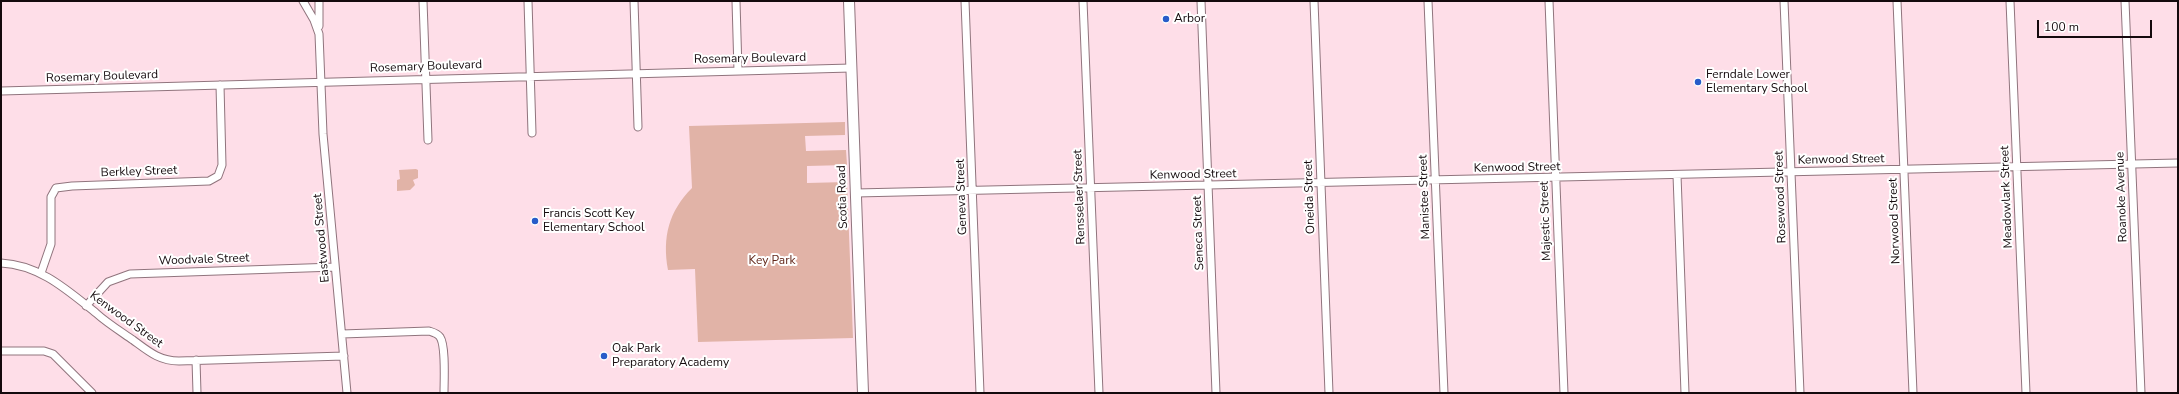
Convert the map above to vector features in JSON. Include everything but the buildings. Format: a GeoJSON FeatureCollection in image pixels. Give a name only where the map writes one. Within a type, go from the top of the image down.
{"type":"FeatureCollection","features":[{"type":"Feature","properties":{"kind":"street"},"geometry":{"type":"LineString","coordinates":[[303,1],[314,20],[319,34]]}},
{"type":"Feature","properties":{"kind":"street","name":"Eastwood Street"},"geometry":{"type":"LineString","coordinates":[[319,1],[323,134],[347,393]]}},
{"type":"Feature","properties":{"kind":"street"},"geometry":{"type":"LineString","coordinates":[[423,1],[428,140]]}},
{"type":"Feature","properties":{"kind":"street"},"geometry":{"type":"LineString","coordinates":[[528,1],[532,133]]}},
{"type":"Feature","properties":{"kind":"street"},"geometry":{"type":"LineString","coordinates":[[634,1],[638,127]]}},
{"type":"Feature","properties":{"kind":"street"},"geometry":{"type":"LineString","coordinates":[[736,1],[738,70]]}},
{"type":"Feature","properties":{"kind":"street","name":"Scotia Road"},"geometry":{"type":"LineString","coordinates":[[849,1],[863,393]]}},
{"type":"Feature","properties":{"kind":"street","name":"Geneva Street"},"geometry":{"type":"LineString","coordinates":[[965,1],[980,393]]}},
{"type":"Feature","properties":{"kind":"street","name":"Rensselaer Street"},"geometry":{"type":"LineString","coordinates":[[1083,1],[1099,393]]}},
{"type":"Feature","properties":{"kind":"street","name":"Seneca Street"},"geometry":{"type":"LineString","coordinates":[[1201,1],[1216,393]]}},
{"type":"Feature","properties":{"kind":"street","name":"Oneida Street"},"geometry":{"type":"LineString","coordinates":[[1314,1],[1329,393]]}},
{"type":"Feature","properties":{"kind":"street","name":"Manistee Street"},"geometry":{"type":"LineString","coordinates":[[1428,1],[1444,393]]}},
{"type":"Feature","properties":{"kind":"street","name":"Majestic Street"},"geometry":{"type":"LineString","coordinates":[[1549,1],[1564,393]]}},
{"type":"Feature","properties":{"kind":"street","name":"Rosewood Street"},"geometry":{"type":"LineString","coordinates":[[1784,1],[1800,393]]}},
{"type":"Feature","properties":{"kind":"street","name":"Norwood Street"},"geometry":{"type":"LineString","coordinates":[[1897,1],[1913,393]]}},
{"type":"Feature","properties":{"kind":"street","name":"Meadowlark Street"},"geometry":{"type":"LineString","coordinates":[[2010,1],[2026,393]]}},
{"type":"Feature","properties":{"kind":"street","name":"Roanoke Avenue"},"geometry":{"type":"LineString","coordinates":[[2125,1],[2141,393]]}},
{"type":"Feature","properties":{"kind":"street","name":"Rosemary Boulevard"},"geometry":{"type":"LineString","coordinates":[[1,91],[425,78],[851,68]]}},
{"type":"Feature","properties":{"kind":"street","name":"Berkley Street"},"geometry":{"type":"LineString","coordinates":[[41,273],[51,244],[50,197],[56,188],[72,186],[209,181],[218,176],[222,165],[220,84]]}},
{"type":"Feature","properties":{"kind":"street","name":"Kenwood Street"},"geometry":{"type":"LineString","coordinates":[[856,193],[1556,179],[2178,163]]}},
{"type":"Feature","properties":{"kind":"street"},"geometry":{"type":"LineString","coordinates":[[1677,175],[1685,393]]}},
{"type":"Feature","properties":{"kind":"street","name":"Kenwood Street"},"geometry":{"type":"LineString","coordinates":[[1,263],[16,264],[41,273],[152,354],[171,361],[344,356]]}},
{"type":"Feature","properties":{"kind":"street","name":"Woodvale Street"},"geometry":{"type":"LineString","coordinates":[[86,306],[108,282],[130,274],[335,267]]}},
{"type":"Feature","properties":{"kind":"street"},"geometry":{"type":"LineString","coordinates":[[342,334],[429,331],[435,333],[440,337],[443,346],[444,393]]}},
{"type":"Feature","properties":{"kind":"street"},"geometry":{"type":"LineString","coordinates":[[1,351],[44,351],[53,354],[92,393]]}},
{"type":"Feature","properties":{"kind":"street"},"geometry":{"type":"LineString","coordinates":[[196,360],[197,393]]}},
{"type":"Feature","properties":{"kind":"green space","name":"Key Park"},"geometry":{"type":"Polygon","coordinates":[[[845,122],[845,135],[805,136],[806,151],[846,150],[847,165],[807,166],[807,183],[847,182],[853,338],[698,342],[695,269],[668,270],[666,258],[669,225],[678,206],[692,188],[689,126],[845,122]]]}},
{"type":"Feature","properties":{"kind":"green space"},"geometry":{"type":"Polygon","coordinates":[[[399,170],[418,170],[418,178],[413,180],[415,185],[410,190],[397,191],[397,180],[400,179],[399,170]]]}},
{"type":"Feature","properties":{"kind":"place","name":"Arbor"},"geometry":{"type":"Point","coordinates":[1166,19]}},
{"type":"Feature","properties":{"kind":"place","name":"Ferndale Lower Elementary School"},"geometry":{"type":"Point","coordinates":[1698,82]}},
{"type":"Feature","properties":{"kind":"place","name":"Francis Scott Key Elementary School"},"geometry":{"type":"Point","coordinates":[535,221]}},
{"type":"Feature","properties":{"kind":"place","name":"Oak Park Preparatory Academy"},"geometry":{"type":"Point","coordinates":[604,356]}}]}
